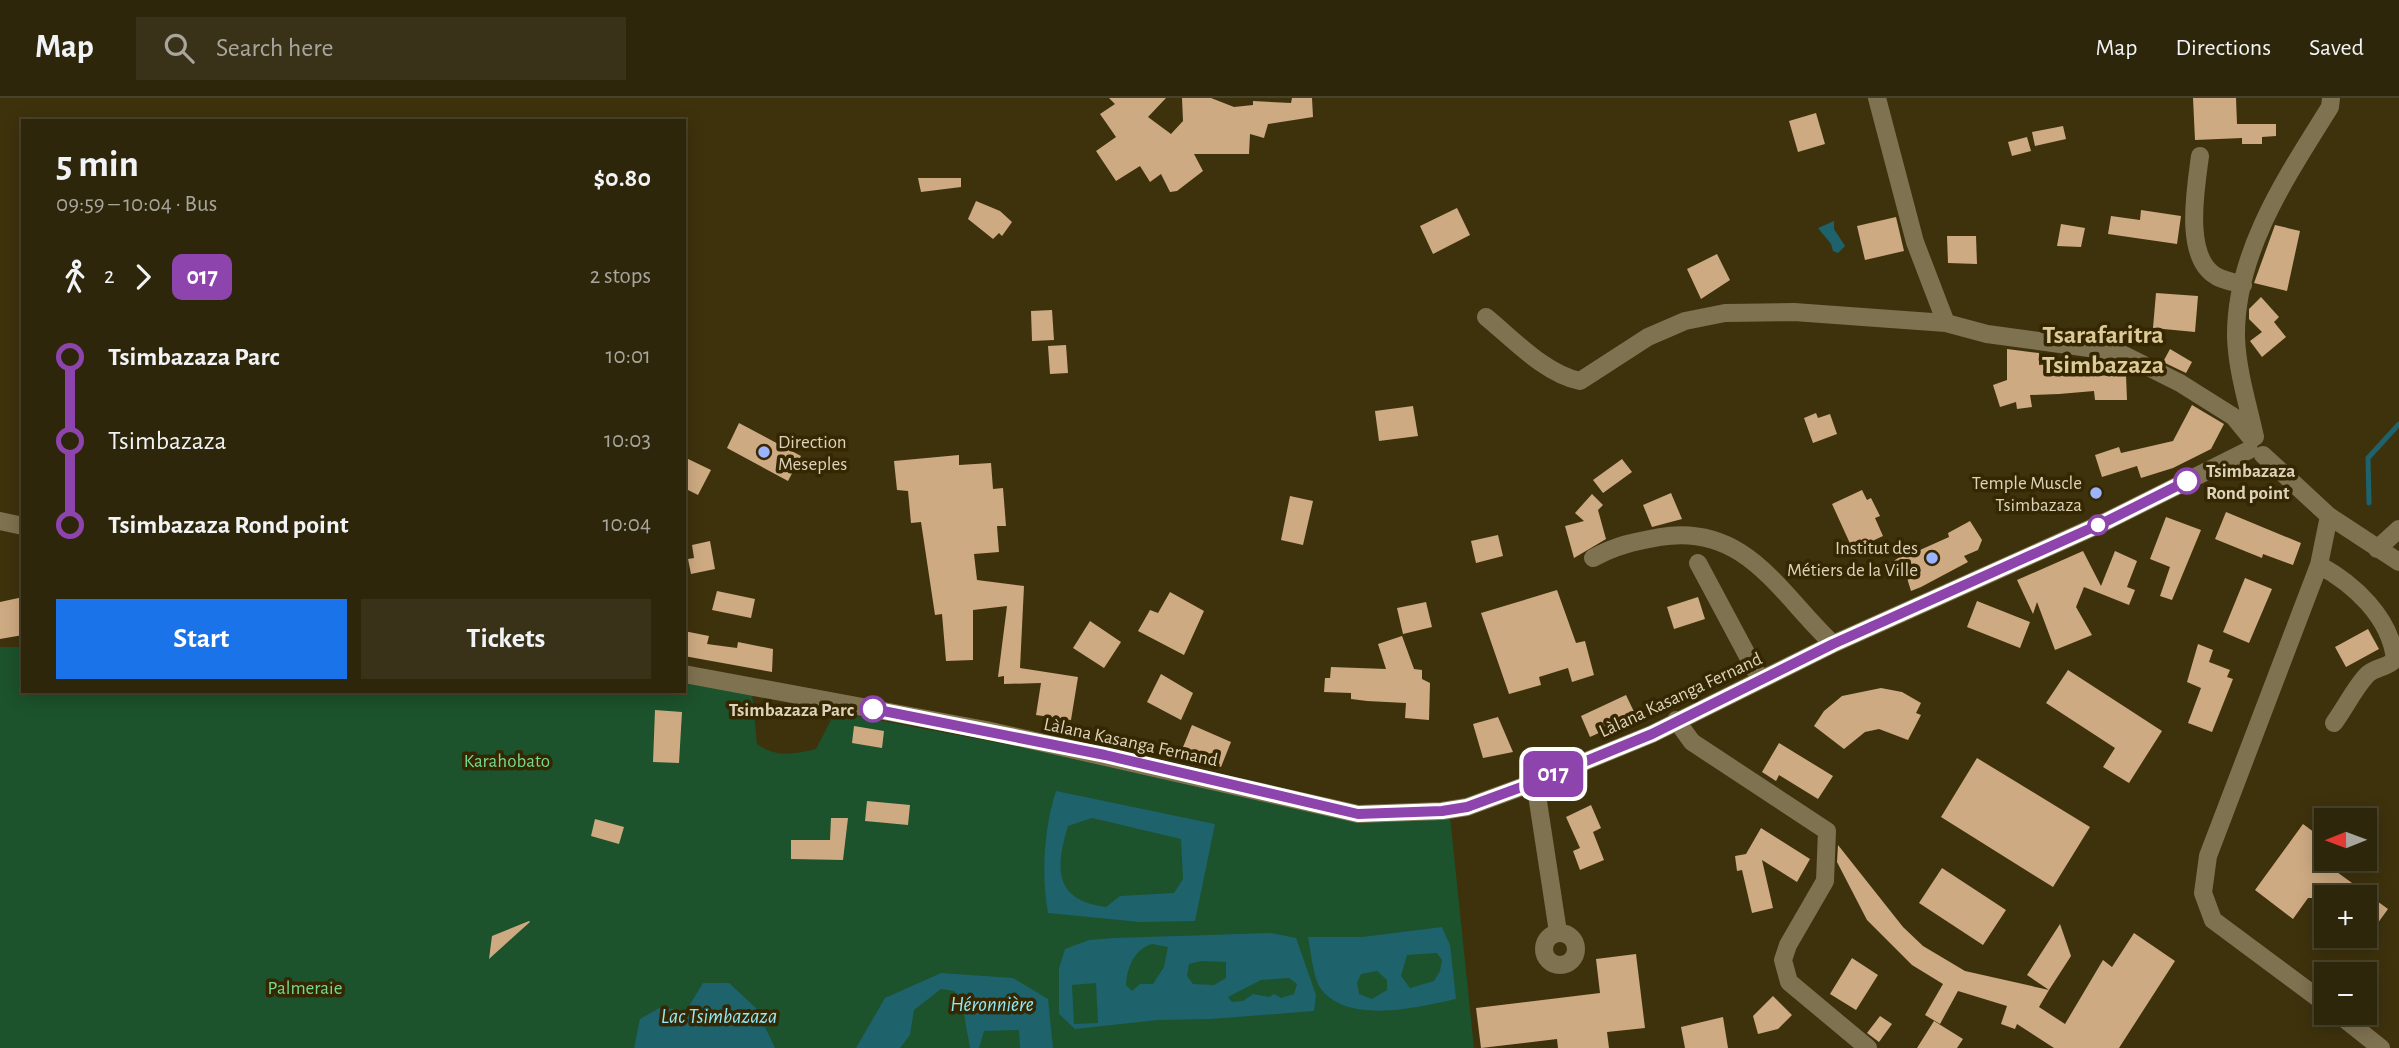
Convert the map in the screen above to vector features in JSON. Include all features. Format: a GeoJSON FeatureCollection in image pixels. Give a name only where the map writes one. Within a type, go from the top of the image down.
{"type":"FeatureCollection","features":[{"type":"Feature","properties":{"kind":"street"},"geometry":{"type":"LineString","coordinates":[[1877,98],[1915,242],[1946,323]]}},
{"type":"Feature","properties":{"kind":"street"},"geometry":{"type":"LineString","coordinates":[[2255,445],[2236,338],[2243,285],[2273,198],[2330,107],[2331,98]]}},
{"type":"Feature","properties":{"kind":"street"},"geometry":{"type":"LineString","coordinates":[[2200,156],[2194,208],[2197,252],[2215,276],[2243,285]]}},
{"type":"Feature","properties":{"kind":"street"},"geometry":{"type":"LineString","coordinates":[[1486,317],[1539,360],[1568,379],[1580,381],[1648,337],[1685,321],[1725,313],[1794,312],[1946,323],[1987,334],[2118,352],[2180,383],[2234,416],[2255,445],[2329,516],[2399,562]]}},
{"type":"Feature","properties":{"kind":"street","name":"Làlana Kasanga Fernand"},"geometry":{"type":"LineString","coordinates":[[686,674],[986,730],[1358,814],[1442,811],[1467,807],[1652,734],[1833,644],[2107,521],[2255,445]]}},
{"type":"Feature","properties":{"kind":"street"},"geometry":{"type":"LineString","coordinates":[[2314,995],[2214,920],[2203,893],[2208,856],[2319,565],[2329,516]]}},
{"type":"Feature","properties":{"kind":"street"},"geometry":{"type":"LineString","coordinates":[[0,521],[21,526]]}},
{"type":"Feature","properties":{"kind":"street"},"geometry":{"type":"LineString","coordinates":[[2377,549],[2399,529]]}},
{"type":"Feature","properties":{"kind":"street"},"geometry":{"type":"LineString","coordinates":[[1594,558],[1617,545],[1676,535],[1726,542],[1762,569],[1833,644]]}},
{"type":"Feature","properties":{"kind":"street"},"geometry":{"type":"LineString","coordinates":[[1698,563],[1760,679]]}},
{"type":"Feature","properties":{"kind":"street"},"geometry":{"type":"LineString","coordinates":[[2319,565],[2343,578],[2374,611],[2393,643],[2395,659],[2389,666],[2372,670],[2364,678],[2334,723]]}},
{"type":"Feature","properties":{"kind":"street"},"geometry":{"type":"LineString","coordinates":[[1676,720],[1692,743],[1827,831],[1825,881],[1788,945],[1783,960],[1789,982],[1868,1048]]}},
{"type":"Feature","properties":{"kind":"street"},"geometry":{"type":"LineString","coordinates":[[1535,782],[1558,932]]}},
{"type":"Feature","properties":{"kind":"street"},"geometry":{"type":"LineString","coordinates":[[2352,1025],[2381,1048]]}},
{"type":"Feature","properties":{"kind":"green space"},"geometry":{"type":"Polygon","coordinates":[[[0,647],[21,647],[21,693],[686,693],[686,679],[752,693],[757,744],[779,753],[816,749],[835,712],[1053,753],[1348,819],[1450,816],[1474,1048],[0,1048],[0,647]]]}},
{"type":"Feature","properties":{"kind":"water"},"geometry":{"type":"Polygon","coordinates":[[[1834,221],[1834,229],[1845,246],[1838,253],[1833,251],[1831,244],[1818,228],[1834,221]]]}},
{"type":"Feature","properties":{"kind":"water"},"geometry":{"type":"Polygon","coordinates":[[[1056,791],[1215,824],[1195,921],[1140,922],[1048,913],[1044,867],[1056,791]],[[1092,818],[1068,826],[1061,856],[1063,880],[1068,890],[1076,897],[1106,907],[1120,896],[1174,893],[1183,879],[1181,839],[1092,818]]]}},
{"type":"Feature","properties":{"kind":"water"},"geometry":{"type":"Polygon","coordinates":[[[1442,927],[1450,945],[1456,999],[1385,1010],[1348,1007],[1333,1000],[1318,984],[1308,937],[1362,937],[1442,927]],[[1437,953],[1407,955],[1401,976],[1410,988],[1434,981],[1442,960],[1437,953]],[[1377,971],[1361,974],[1357,983],[1359,994],[1372,999],[1387,990],[1387,980],[1377,971]]]}},
{"type":"Feature","properties":{"kind":"water"},"geometry":{"type":"Polygon","coordinates":[[[1271,933],[1296,938],[1316,995],[1314,1011],[1158,1020],[1075,1029],[1059,1014],[1059,968],[1065,949],[1089,940],[1271,933]],[[1152,944],[1136,955],[1128,972],[1126,985],[1132,991],[1140,984],[1153,984],[1164,967],[1168,947],[1152,944]],[[1201,961],[1189,964],[1187,976],[1193,984],[1214,985],[1226,978],[1226,962],[1201,961]],[[1289,978],[1261,980],[1228,997],[1232,1002],[1243,1001],[1253,994],[1269,997],[1274,994],[1281,998],[1294,994],[1297,984],[1289,978]],[[1096,983],[1072,985],[1074,1024],[1098,1023],[1096,983]]]}},
{"type":"Feature","properties":{"kind":"water","name":"Héronnière"},"geometry":{"type":"Polygon","coordinates":[[[941,973],[1013,978],[1048,999],[1053,1048],[1020,1048],[1019,1030],[984,1031],[979,1048],[970,1048],[965,1005],[954,991],[941,989],[914,1010],[910,1035],[900,1048],[856,1048],[885,998],[941,973]]]}},
{"type":"Feature","properties":{"kind":"water","name":"Lac Tsimbazaza"},"geometry":{"type":"Polygon","coordinates":[[[703,983],[729,983],[756,1008],[775,1048],[634,1048],[640,1019],[661,1007],[686,1011],[703,983]]]}},
{"type":"Feature","properties":{"kind":"building"},"geometry":{"type":"Polygon","coordinates":[[[1109,98],[1166,98],[1148,117],[1171,134],[1183,121],[1182,98],[1211,98],[1234,107],[1253,105],[1253,101],[1291,103],[1292,98],[1312,98],[1313,117],[1268,124],[1264,138],[1250,134],[1249,154],[1194,154],[1203,171],[1177,191],[1170,192],[1161,174],[1150,182],[1140,166],[1116,181],[1096,151],[1116,137],[1100,114],[1115,104],[1109,98]]]}},
{"type":"Feature","properties":{"kind":"building"},"geometry":{"type":"Polygon","coordinates":[[[2193,98],[2236,98],[2237,124],[2276,124],[2276,136],[2262,137],[2262,144],[2242,144],[2242,138],[2195,140],[2193,98]]]}},
{"type":"Feature","properties":{"kind":"building"},"geometry":{"type":"Polygon","coordinates":[[[1816,113],[1825,144],[1798,152],[1789,121],[1816,113]]]}},
{"type":"Feature","properties":{"kind":"building"},"geometry":{"type":"Polygon","coordinates":[[[2063,126],[2066,139],[2035,146],[2032,132],[2063,126]]]}},
{"type":"Feature","properties":{"kind":"building"},"geometry":{"type":"Polygon","coordinates":[[[2027,137],[2031,151],[2012,156],[2008,142],[2027,137]]]}},
{"type":"Feature","properties":{"kind":"building"},"geometry":{"type":"Polygon","coordinates":[[[918,178],[961,178],[961,187],[921,192],[918,178]]]}},
{"type":"Feature","properties":{"kind":"building"},"geometry":{"type":"Polygon","coordinates":[[[976,201],[1000,211],[1012,222],[1002,236],[999,233],[993,239],[968,219],[976,201]]]}},
{"type":"Feature","properties":{"kind":"building"},"geometry":{"type":"Polygon","coordinates":[[[1457,208],[1470,235],[1433,254],[1420,226],[1457,208]]]}},
{"type":"Feature","properties":{"kind":"building"},"geometry":{"type":"Polygon","coordinates":[[[2141,210],[2181,216],[2177,244],[2108,234],[2111,216],[2140,220],[2141,210]]]}},
{"type":"Feature","properties":{"kind":"building"},"geometry":{"type":"Polygon","coordinates":[[[1896,217],[1904,251],[1865,260],[1857,226],[1896,217]]]}},
{"type":"Feature","properties":{"kind":"building"},"geometry":{"type":"Polygon","coordinates":[[[2061,224],[2085,228],[2081,247],[2057,246],[2061,224]]]}},
{"type":"Feature","properties":{"kind":"building"},"geometry":{"type":"Polygon","coordinates":[[[2275,225],[2300,231],[2287,291],[2254,283],[2275,225]]]}},
{"type":"Feature","properties":{"kind":"building"},"geometry":{"type":"Polygon","coordinates":[[[1947,236],[1976,236],[1977,264],[1948,263],[1947,236]]]}},
{"type":"Feature","properties":{"kind":"building"},"geometry":{"type":"Polygon","coordinates":[[[1717,254],[1730,280],[1701,299],[1687,269],[1717,254]]]}},
{"type":"Feature","properties":{"kind":"building"},"geometry":{"type":"Polygon","coordinates":[[[2156,293],[2198,296],[2195,332],[2153,328],[2156,293]]]}},
{"type":"Feature","properties":{"kind":"building"},"geometry":{"type":"Polygon","coordinates":[[[2261,297],[2279,317],[2274,322],[2286,337],[2262,357],[2250,341],[2262,332],[2249,319],[2249,309],[2261,297]]]}},
{"type":"Feature","properties":{"kind":"building"},"geometry":{"type":"Polygon","coordinates":[[[1052,310],[1054,340],[1032,341],[1031,311],[1052,310]]]}},
{"type":"Feature","properties":{"kind":"building"},"geometry":{"type":"Polygon","coordinates":[[[1066,345],[1068,373],[1050,374],[1048,346],[1066,345]]]}},
{"type":"Feature","properties":{"kind":"building"},"geometry":{"type":"Polygon","coordinates":[[[2007,349],[2039,353],[2039,365],[2083,362],[2083,376],[2126,375],[2127,400],[2095,400],[2094,391],[2030,395],[2032,407],[2017,409],[2016,402],[2000,407],[1993,385],[2007,380],[2007,349]]]}},
{"type":"Feature","properties":{"kind":"building"},"geometry":{"type":"Polygon","coordinates":[[[2170,349],[2192,362],[2186,373],[2163,362],[2170,349]]]}},
{"type":"Feature","properties":{"kind":"building"},"geometry":{"type":"Polygon","coordinates":[[[2192,405],[2224,424],[2211,449],[2173,468],[2141,478],[2137,466],[2102,477],[2095,455],[2119,447],[2121,453],[2173,441],[2192,405]]]}},
{"type":"Feature","properties":{"kind":"building"},"geometry":{"type":"Polygon","coordinates":[[[1413,406],[1418,436],[1379,441],[1375,411],[1413,406]]]}},
{"type":"Feature","properties":{"kind":"building"},"geometry":{"type":"Polygon","coordinates":[[[1816,413],[1818,418],[1830,414],[1837,434],[1813,443],[1804,418],[1816,413]]]}},
{"type":"Feature","properties":{"kind":"building","name":"Direction Meseples"},"geometry":{"type":"Polygon","coordinates":[[[739,423],[801,456],[788,481],[727,448],[739,423]]]}},
{"type":"Feature","properties":{"kind":"building"},"geometry":{"type":"Polygon","coordinates":[[[959,455],[959,465],[991,463],[993,489],[1003,488],[1006,526],[997,526],[999,552],[974,554],[977,580],[1024,586],[1020,668],[1078,677],[1071,720],[1036,715],[1041,683],[1004,684],[1004,676],[998,677],[1007,606],[973,610],[973,660],[946,661],[942,614],[935,615],[921,522],[911,523],[908,491],[897,490],[894,461],[959,455]]]}},
{"type":"Feature","properties":{"kind":"building"},"geometry":{"type":"Polygon","coordinates":[[[686,458],[711,470],[698,495],[686,489],[686,458]]]}},
{"type":"Feature","properties":{"kind":"building"},"geometry":{"type":"Polygon","coordinates":[[[1622,459],[1632,472],[1603,493],[1593,480],[1622,459]]]}},
{"type":"Feature","properties":{"kind":"building"},"geometry":{"type":"Polygon","coordinates":[[[1862,490],[1867,500],[1871,498],[1880,516],[1875,518],[1883,536],[1853,550],[1832,504],[1862,490]]]}},
{"type":"Feature","properties":{"kind":"building"},"geometry":{"type":"Polygon","coordinates":[[[1671,493],[1682,519],[1652,527],[1643,505],[1671,493]]]}},
{"type":"Feature","properties":{"kind":"building"},"geometry":{"type":"Polygon","coordinates":[[[1592,494],[1603,505],[1598,510],[1606,539],[1574,558],[1565,526],[1584,521],[1575,513],[1592,494]]]}},
{"type":"Feature","properties":{"kind":"building"},"geometry":{"type":"Polygon","coordinates":[[[1290,496],[1313,501],[1303,545],[1281,540],[1290,496]]]}},
{"type":"Feature","properties":{"kind":"building"},"geometry":{"type":"Polygon","coordinates":[[[2226,512],[2301,543],[2293,565],[2263,554],[2262,558],[2215,539],[2226,512]]]}},
{"type":"Feature","properties":{"kind":"building"},"geometry":{"type":"Polygon","coordinates":[[[2166,517],[2201,530],[2172,600],[2160,596],[2170,567],[2150,559],[2166,517]]]}},
{"type":"Feature","properties":{"kind":"building","name":"Institut des Métiers de la Ville"},"geometry":{"type":"Polygon","coordinates":[[[1970,521],[1982,540],[1978,550],[1964,556],[1968,562],[1921,587],[1911,591],[1907,578],[1899,577],[1900,568],[1883,567],[1914,549],[1920,550],[1949,537],[1948,533],[1970,521]]]}},
{"type":"Feature","properties":{"kind":"building"},"geometry":{"type":"Polygon","coordinates":[[[1498,535],[1503,556],[1476,563],[1471,541],[1498,535]]]}},
{"type":"Feature","properties":{"kind":"building"},"geometry":{"type":"Polygon","coordinates":[[[710,541],[715,569],[691,574],[688,559],[694,558],[692,545],[710,541]]]}},
{"type":"Feature","properties":{"kind":"building"},"geometry":{"type":"Polygon","coordinates":[[[2083,551],[2101,586],[2115,551],[2137,561],[2127,587],[2135,590],[2129,605],[2084,587],[2076,607],[2092,635],[2055,650],[2037,602],[2033,614],[2017,580],[2083,551]]]}},
{"type":"Feature","properties":{"kind":"building"},"geometry":{"type":"Polygon","coordinates":[[[2245,578],[2272,589],[2249,643],[2223,632],[2245,578]]]}},
{"type":"Feature","properties":{"kind":"building"},"geometry":{"type":"Polygon","coordinates":[[[1557,590],[1576,643],[1585,641],[1594,675],[1572,682],[1568,668],[1539,677],[1541,685],[1509,694],[1481,613],[1557,590]]]}},
{"type":"Feature","properties":{"kind":"building"},"geometry":{"type":"Polygon","coordinates":[[[717,591],[755,599],[751,618],[712,610],[717,591]]]}},
{"type":"Feature","properties":{"kind":"building"},"geometry":{"type":"Polygon","coordinates":[[[1170,592],[1204,611],[1184,655],[1138,631],[1150,610],[1158,613],[1170,592]]]}},
{"type":"Feature","properties":{"kind":"building"},"geometry":{"type":"Polygon","coordinates":[[[21,597],[21,635],[0,639],[0,602],[21,597]]]}},
{"type":"Feature","properties":{"kind":"building"},"geometry":{"type":"Polygon","coordinates":[[[1698,597],[1705,619],[1674,629],[1667,607],[1698,597]]]}},
{"type":"Feature","properties":{"kind":"building"},"geometry":{"type":"Polygon","coordinates":[[[1977,601],[2030,622],[2020,648],[1967,627],[1977,601]]]}},
{"type":"Feature","properties":{"kind":"building"},"geometry":{"type":"Polygon","coordinates":[[[1426,602],[1432,627],[1403,634],[1397,608],[1426,602]]]}},
{"type":"Feature","properties":{"kind":"building"},"geometry":{"type":"Polygon","coordinates":[[[1090,621],[1121,642],[1104,668],[1073,648],[1090,621]]]}},
{"type":"Feature","properties":{"kind":"building"},"geometry":{"type":"Polygon","coordinates":[[[2368,629],[2379,649],[2346,667],[2335,647],[2368,629]]]}},
{"type":"Feature","properties":{"kind":"building"},"geometry":{"type":"Polygon","coordinates":[[[686,631],[709,636],[707,644],[737,648],[738,642],[773,649],[772,672],[686,656],[686,631]]]}},
{"type":"Feature","properties":{"kind":"building"},"geometry":{"type":"Polygon","coordinates":[[[1402,636],[1414,669],[1422,670],[1422,679],[1430,683],[1429,720],[1405,718],[1406,703],[1351,699],[1351,693],[1324,692],[1325,678],[1330,678],[1331,667],[1386,669],[1378,644],[1402,636]]]}},
{"type":"Feature","properties":{"kind":"building"},"geometry":{"type":"Polygon","coordinates":[[[2198,644],[2213,650],[2209,662],[2230,670],[2227,677],[2233,679],[2212,732],[2188,723],[2201,688],[2187,682],[2198,644]]]}},
{"type":"Feature","properties":{"kind":"building"},"geometry":{"type":"Polygon","coordinates":[[[2068,670],[2162,731],[2129,783],[2103,767],[2115,748],[2046,703],[2068,670]]]}},
{"type":"Feature","properties":{"kind":"building"},"geometry":{"type":"Polygon","coordinates":[[[1161,674],[1193,693],[1181,720],[1147,702],[1161,674]]]}},
{"type":"Feature","properties":{"kind":"building"},"geometry":{"type":"Polygon","coordinates":[[[1881,688],[1902,692],[1921,703],[1916,713],[1921,715],[1908,740],[1879,729],[1865,732],[1844,749],[1814,726],[1824,711],[1842,696],[1881,688]]]}},
{"type":"Feature","properties":{"kind":"building"},"geometry":{"type":"Polygon","coordinates":[[[1626,695],[1636,716],[1590,737],[1581,716],[1626,695]]]}},
{"type":"Feature","properties":{"kind":"building"},"geometry":{"type":"Polygon","coordinates":[[[655,710],[682,712],[679,763],[653,762],[655,710]]]}},
{"type":"Feature","properties":{"kind":"building"},"geometry":{"type":"Polygon","coordinates":[[[1498,717],[1513,752],[1483,758],[1473,724],[1498,717]]]}},
{"type":"Feature","properties":{"kind":"building"},"geometry":{"type":"Polygon","coordinates":[[[1192,725],[1231,742],[1221,767],[1181,752],[1192,725]]]}},
{"type":"Feature","properties":{"kind":"building"},"geometry":{"type":"Polygon","coordinates":[[[854,726],[884,731],[882,748],[852,743],[854,726]]]}},
{"type":"Feature","properties":{"kind":"building"},"geometry":{"type":"Polygon","coordinates":[[[1779,743],[1833,776],[1818,799],[1779,775],[1776,781],[1762,772],[1779,743]]]}},
{"type":"Feature","properties":{"kind":"building"},"geometry":{"type":"Polygon","coordinates":[[[1977,758],[2090,827],[2053,887],[1941,817],[1977,758]]]}},
{"type":"Feature","properties":{"kind":"building"},"geometry":{"type":"Polygon","coordinates":[[[867,801],[910,805],[908,825],[865,821],[867,801]]]}},
{"type":"Feature","properties":{"kind":"building"},"geometry":{"type":"Polygon","coordinates":[[[1591,805],[1601,828],[1593,832],[1604,860],[1580,870],[1573,851],[1580,848],[1566,817],[1591,805]]]}},
{"type":"Feature","properties":{"kind":"building"},"geometry":{"type":"Polygon","coordinates":[[[831,818],[848,818],[843,860],[791,859],[791,840],[830,840],[831,818]]]}},
{"type":"Feature","properties":{"kind":"building"},"geometry":{"type":"Polygon","coordinates":[[[595,819],[624,827],[619,844],[591,836],[595,819]]]}},
{"type":"Feature","properties":{"kind":"building"},"geometry":{"type":"Polygon","coordinates":[[[2303,824],[2314,832],[2314,872],[2337,872],[2355,885],[2314,885],[2314,898],[2308,898],[2293,919],[2255,890],[2303,824]]]}},
{"type":"Feature","properties":{"kind":"building"},"geometry":{"type":"Polygon","coordinates":[[[1761,828],[1810,859],[1797,882],[1762,860],[1773,908],[1752,913],[1742,870],[1737,871],[1735,856],[1746,854],[1761,828]]]}},
{"type":"Feature","properties":{"kind":"building"},"geometry":{"type":"Polygon","coordinates":[[[1838,845],[1903,927],[1923,946],[1965,971],[2049,990],[2039,1007],[2065,1024],[2103,960],[2112,967],[2134,933],[2175,961],[2119,1048],[2054,1048],[2017,1024],[2015,1029],[2001,1024],[2007,1006],[1958,991],[1940,1024],[1925,1015],[1943,984],[1912,965],[1867,920],[1837,862],[1838,845]]]}},
{"type":"Feature","properties":{"kind":"building"},"geometry":{"type":"Polygon","coordinates":[[[1942,868],[2006,910],[1983,945],[1919,903],[1942,868]]]}},
{"type":"Feature","properties":{"kind":"building"},"geometry":{"type":"Polygon","coordinates":[[[2377,901],[2388,909],[2377,924],[2377,901]]]}},
{"type":"Feature","properties":{"kind":"building"},"geometry":{"type":"Polygon","coordinates":[[[530,922],[489,959],[492,936],[530,922]]]}},
{"type":"Feature","properties":{"kind":"building"},"geometry":{"type":"Polygon","coordinates":[[[2060,924],[2071,956],[2049,990],[2027,975],[2060,924]]]}},
{"type":"Feature","properties":{"kind":"building"},"geometry":{"type":"Polygon","coordinates":[[[1636,954],[1645,1028],[1607,1032],[1609,1048],[1558,1048],[1557,1039],[1481,1048],[1476,1008],[1600,993],[1596,959],[1636,954]]]}},
{"type":"Feature","properties":{"kind":"building"},"geometry":{"type":"Polygon","coordinates":[[[1852,958],[1878,975],[1856,1010],[1830,994],[1852,958]]]}},
{"type":"Feature","properties":{"kind":"building"},"geometry":{"type":"Polygon","coordinates":[[[1773,996],[1792,1015],[1778,1029],[1758,1034],[1753,1016],[1773,996]]]}},
{"type":"Feature","properties":{"kind":"building"},"geometry":{"type":"Polygon","coordinates":[[[1880,1016],[1892,1024],[1879,1042],[1867,1033],[1880,1016]]]}},
{"type":"Feature","properties":{"kind":"building"},"geometry":{"type":"Polygon","coordinates":[[[1723,1017],[1728,1048],[1685,1048],[1681,1027],[1723,1017]]]}},
{"type":"Feature","properties":{"kind":"building"},"geometry":{"type":"Polygon","coordinates":[[[1934,1021],[1963,1039],[1957,1048],[1917,1048],[1934,1021]]]}},
{"type":"Feature","properties":{"kind":"waterway"},"geometry":{"type":"LineString","coordinates":[[2369,503],[2368,458],[2399,424]]}},
{"type":"Feature","properties":{"kind":"bus line","name":"017"},"geometry":{"type":"LineString","coordinates":[[873,709],[1105,755],[1358,814],[1442,811],[1467,807],[1652,734],[1833,644],[2025,559],[2187,481]]}},
{"type":"Feature","properties":{"kind":"place","name":"Direction Meseples"},"geometry":{"type":"Point","coordinates":[764,452]}},
{"type":"Feature","properties":{"kind":"place","name":"Tsimbazaza Rond point"},"geometry":{"type":"Point","coordinates":[2187,481]}},
{"type":"Feature","properties":{"kind":"place","name":"Temple Muscle Tsimbazaza"},"geometry":{"type":"Point","coordinates":[2096,493]}},
{"type":"Feature","properties":{"kind":"place","name":"Institut des Métiers de la Ville"},"geometry":{"type":"Point","coordinates":[1932,558]}},
{"type":"Feature","properties":{"kind":"place","name":"Tsimbazaza Parc"},"geometry":{"type":"Point","coordinates":[873,709]}},
{"type":"Feature","properties":{"kind":"district","name":"Tsarafaritra Tsimbazaza"},"geometry":{"type":"Point","coordinates":[2103,349]}},
{"type":"Feature","properties":{"kind":"park label","name":"Karahobato"},"geometry":{"type":"Point","coordinates":[507,760]}},
{"type":"Feature","properties":{"kind":"park label","name":"Palmeraie"},"geometry":{"type":"Point","coordinates":[305,987]}}]}
